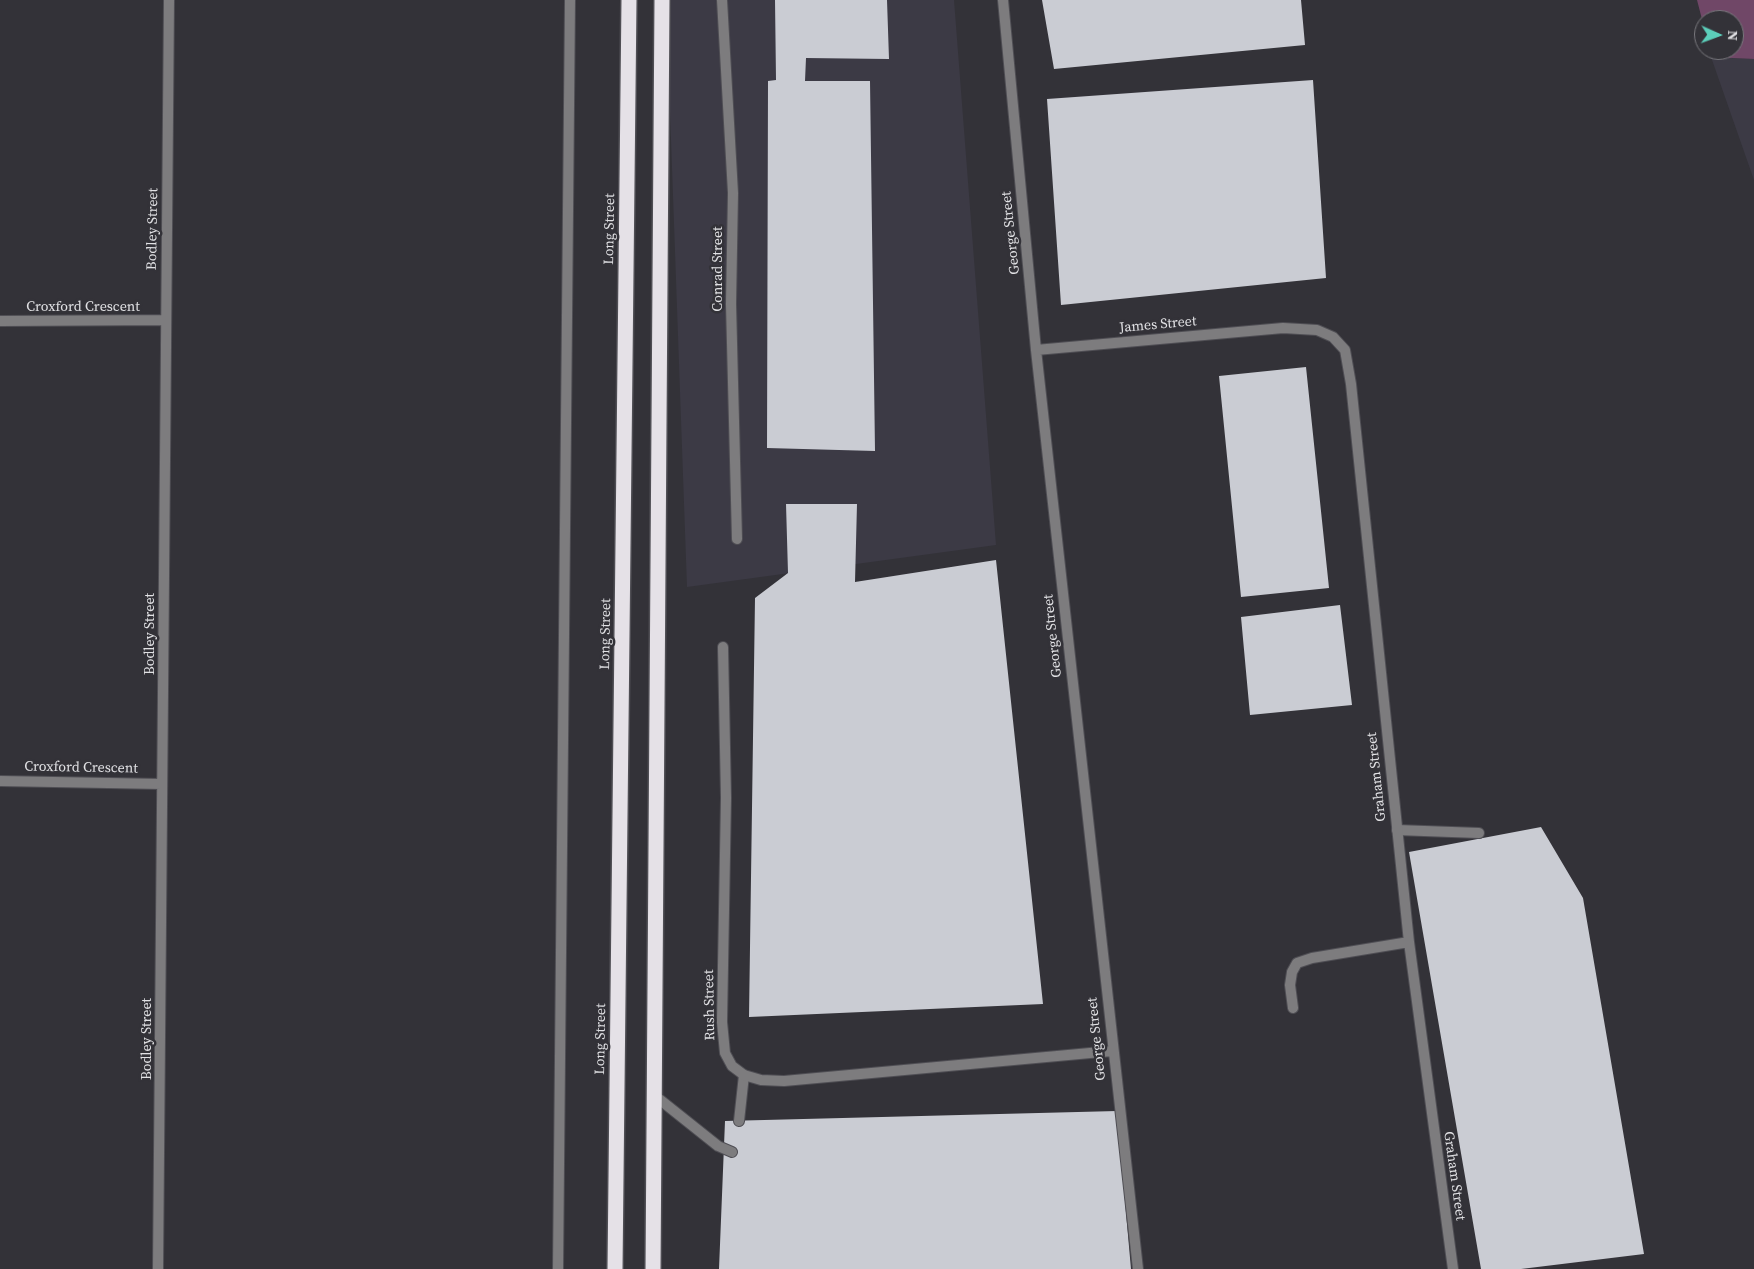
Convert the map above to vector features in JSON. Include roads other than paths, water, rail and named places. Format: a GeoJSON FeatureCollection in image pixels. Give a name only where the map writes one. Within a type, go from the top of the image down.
{"type":"FeatureCollection","features":[{"type":"Feature","properties":{"kind":"highway","name":"Long Street"},"geometry":{"type":"LineString","coordinates":[[615,1269],[629,0]]}},
{"type":"Feature","properties":{"kind":"highway"},"geometry":{"type":"LineString","coordinates":[[653,1269],[662,0]]}},
{"type":"Feature","properties":{"kind":"street","name":"Bodley Street"},"geometry":{"type":"LineString","coordinates":[[158,1269],[169,0]]}},
{"type":"Feature","properties":{"kind":"street"},"geometry":{"type":"LineString","coordinates":[[558,1269],[570,0]]}},
{"type":"Feature","properties":{"kind":"street","name":"Conrad Street"},"geometry":{"type":"LineString","coordinates":[[722,0],[733,193],[731,304],[737,539]]}},
{"type":"Feature","properties":{"kind":"street","name":"George Street"},"geometry":{"type":"LineString","coordinates":[[1003,0],[1036,350],[1112,1051],[1138,1269]]}},
{"type":"Feature","properties":{"kind":"street","name":"Croxford Crescent"},"geometry":{"type":"LineString","coordinates":[[0,321],[166,320]]}},
{"type":"Feature","properties":{"kind":"street","name":"James Street"},"geometry":{"type":"LineString","coordinates":[[1036,350],[1283,328]]}},
{"type":"Feature","properties":{"kind":"street","name":"Graham Street"},"geometry":{"type":"LineString","coordinates":[[1283,328],[1317,330],[1333,337],[1346,350],[1408,942],[1453,1269]]}},
{"type":"Feature","properties":{"kind":"street","name":"Rush Street"},"geometry":{"type":"LineString","coordinates":[[723,647],[726,798],[722,1022],[725,1053],[732,1066],[744,1075]]}},
{"type":"Feature","properties":{"kind":"street","name":"Croxford Crescent"},"geometry":{"type":"LineString","coordinates":[[0,781],[162,784]]}},
{"type":"Feature","properties":{"kind":"street"},"geometry":{"type":"LineString","coordinates":[[1397,830],[1479,834]]}},
{"type":"Feature","properties":{"kind":"street"},"geometry":{"type":"LineString","coordinates":[[1293,1008],[1290,985],[1292,972],[1297,963],[1312,958],[1408,942]]}},
{"type":"Feature","properties":{"kind":"street"},"geometry":{"type":"LineString","coordinates":[[739,1121],[744,1075],[761,1080],[793,1081],[1112,1051]]}},
{"type":"Feature","properties":{"kind":"street"},"geometry":{"type":"LineString","coordinates":[[654,1095],[718,1146],[732,1152]]}}]}
